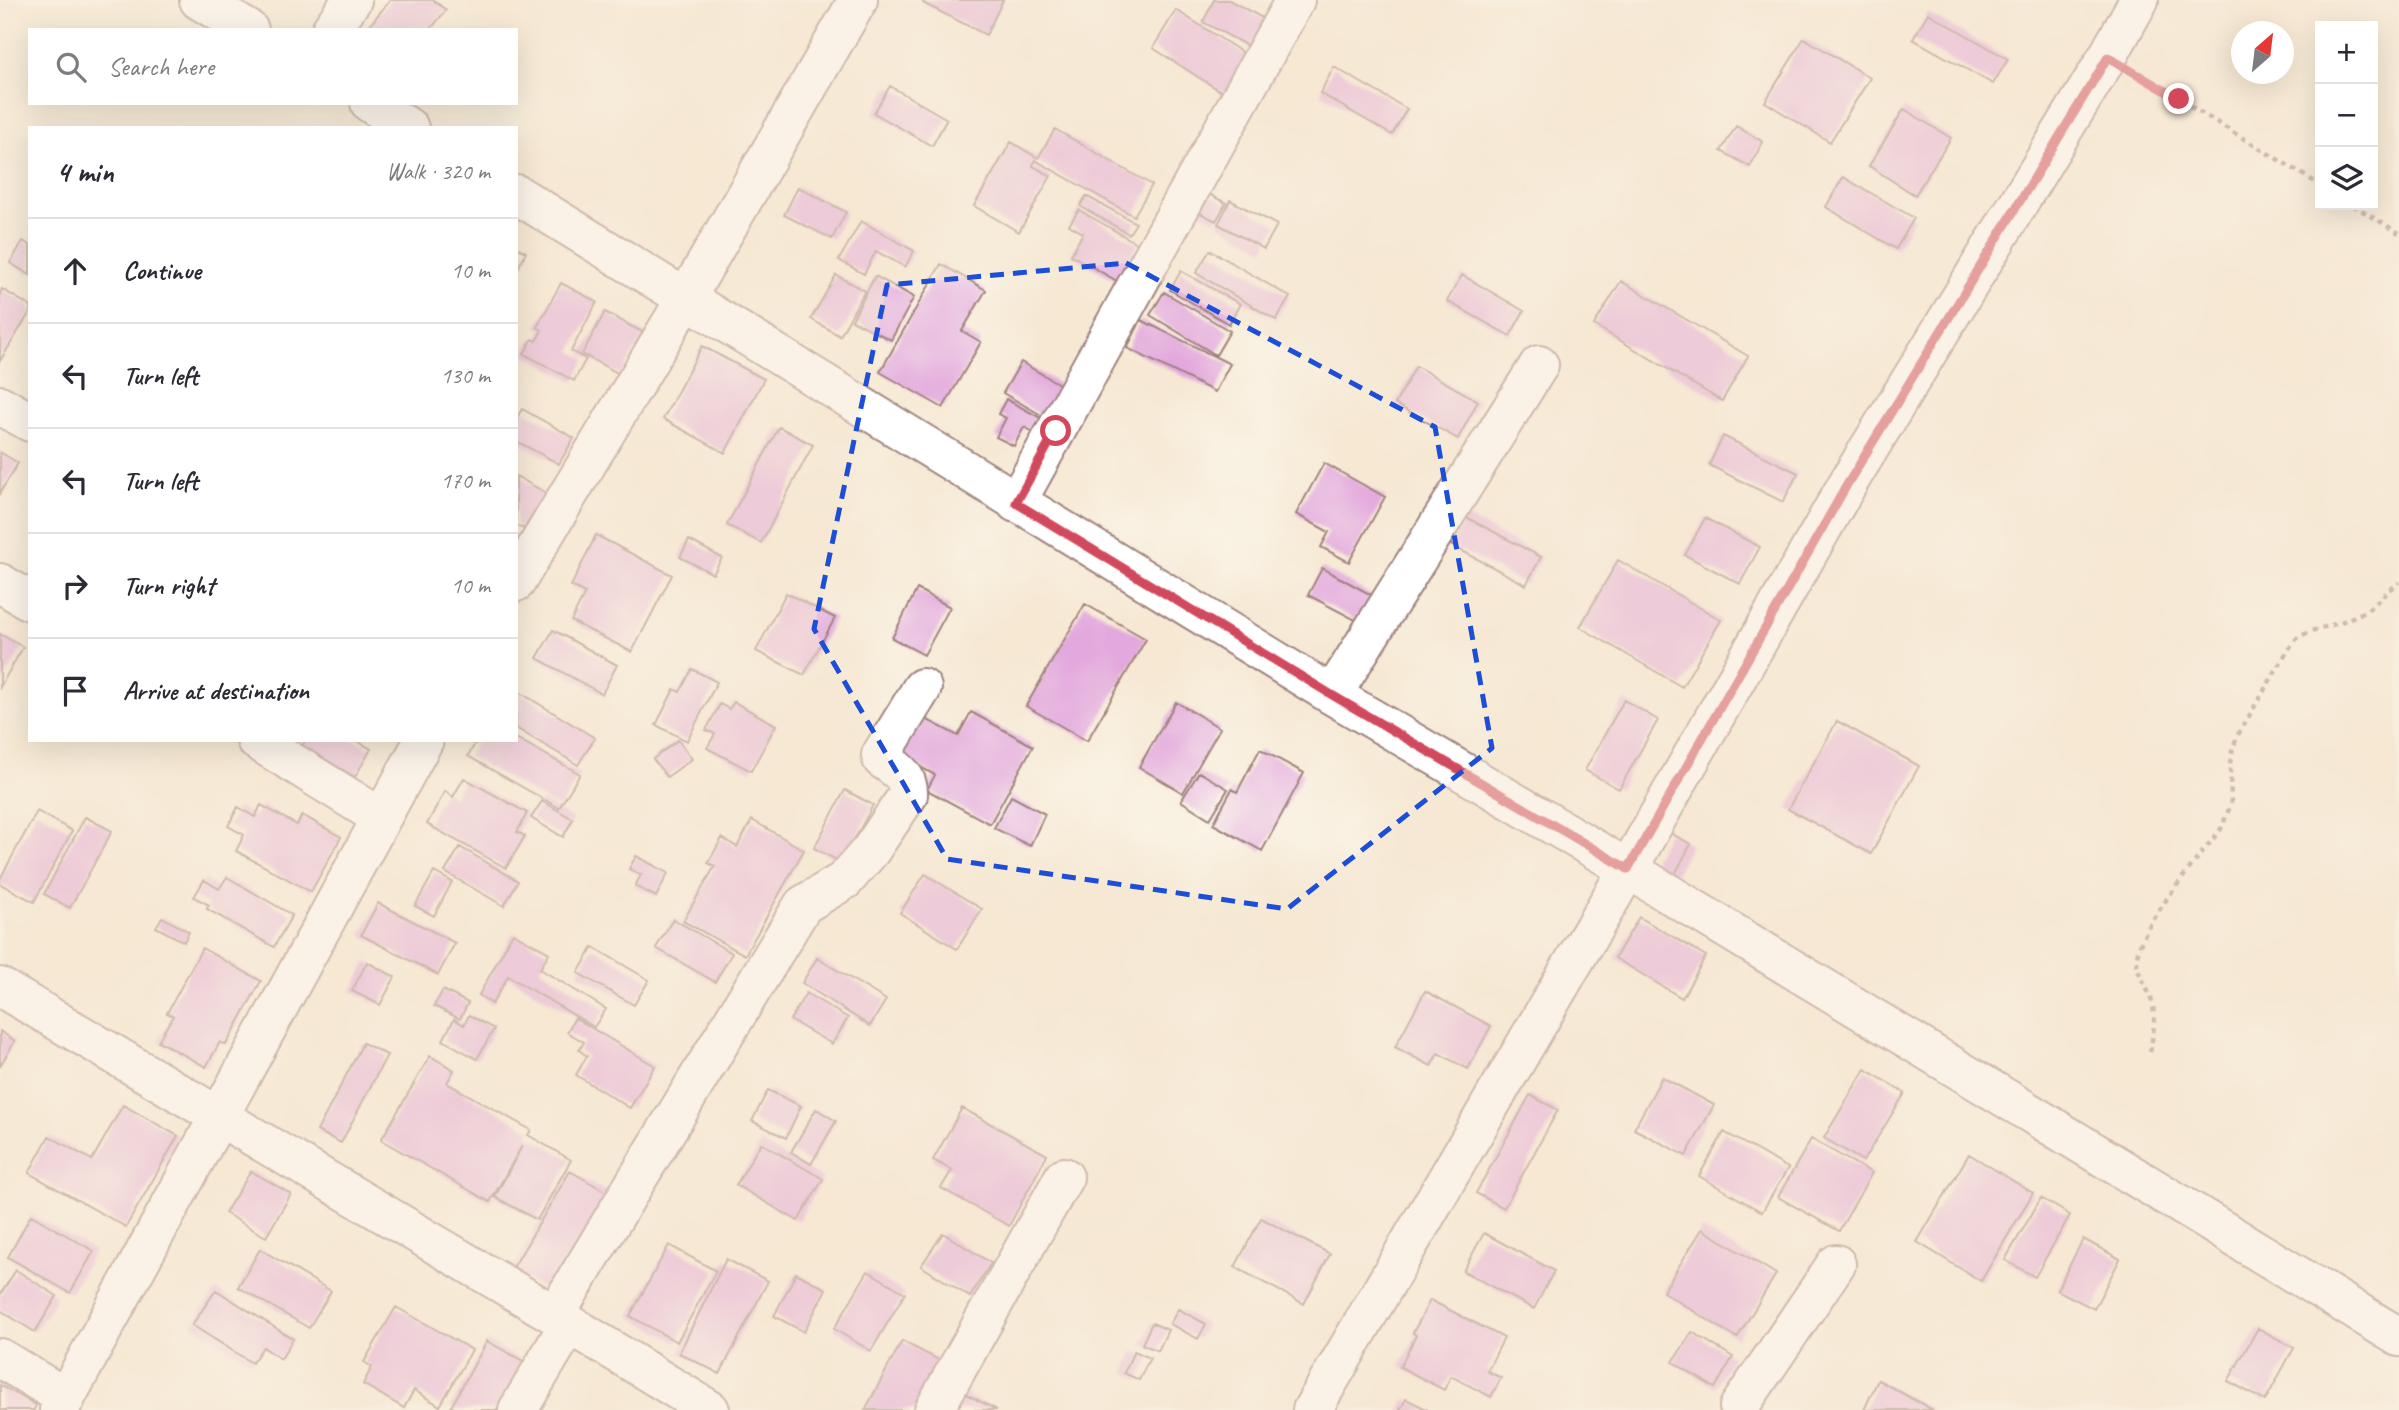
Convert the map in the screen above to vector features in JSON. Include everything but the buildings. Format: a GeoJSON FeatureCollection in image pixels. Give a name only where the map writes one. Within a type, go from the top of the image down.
{"type":"FeatureCollection","features":[{"type":"Feature","properties":{"kind":"street"},"geometry":{"type":"LineString","coordinates":[[199,0],[246,28]]}},
{"type":"Feature","properties":{"kind":"street"},"geometry":{"type":"LineString","coordinates":[[332,28],[352,0]]}},
{"type":"Feature","properties":{"kind":"street"},"geometry":{"type":"LineString","coordinates":[[518,579],[685,300],[858,0]]}},
{"type":"Feature","properties":{"kind":"street"},"geometry":{"type":"LineString","coordinates":[[1016,503],[1295,0]]}},
{"type":"Feature","properties":{"kind":"street"},"geometry":{"type":"LineString","coordinates":[[1311,1410],[1628,869],[1848,483],[2108,57],[2135,2]]}},
{"type":"Feature","properties":{"kind":"street"},"geometry":{"type":"LineString","coordinates":[[373,105],[406,126]]}},
{"type":"Feature","properties":{"kind":"street"},"geometry":{"type":"LineString","coordinates":[[518,195],[1332,695],[1628,869],[2399,1337]]}},
{"type":"Feature","properties":{"kind":"street"},"geometry":{"type":"LineString","coordinates":[[1332,695],[1539,365]]}},
{"type":"Feature","properties":{"kind":"street"},"geometry":{"type":"LineString","coordinates":[[0,405],[28,421]]}},
{"type":"Feature","properties":{"kind":"street"},"geometry":{"type":"LineString","coordinates":[[0,583],[28,600]]}},
{"type":"Feature","properties":{"kind":"street"},"geometry":{"type":"LineString","coordinates":[[518,1410],[562,1320],[803,905],[845,880],[871,850],[908,795],[909,784],[901,771],[882,759],[882,751],[922,688]]}},
{"type":"Feature","properties":{"kind":"street"},"geometry":{"type":"LineString","coordinates":[[259,742],[380,817]]}},
{"type":"Feature","properties":{"kind":"street"},"geometry":{"type":"LineString","coordinates":[[0,1358],[63,1404],[423,742]]}},
{"type":"Feature","properties":{"kind":"street"},"geometry":{"type":"LineString","coordinates":[[0,987],[710,1410]]}},
{"type":"Feature","properties":{"kind":"street"},"geometry":{"type":"LineString","coordinates":[[934,1410],[1064,1177]]}},
{"type":"Feature","properties":{"kind":"street"},"geometry":{"type":"LineString","coordinates":[[1740,1409],[1836,1264]]}},
{"type":"Feature","properties":{"kind":"path"},"geometry":{"type":"LineString","coordinates":[[2108,57],[2315,182]]}},
{"type":"Feature","properties":{"kind":"path"},"geometry":{"type":"LineString","coordinates":[[2361,210],[2399,233]]}},
{"type":"Feature","properties":{"kind":"path"},"geometry":{"type":"LineString","coordinates":[[2150,1052],[2155,1022],[2154,1010],[2151,997],[2137,970],[2138,947],[2154,918],[2228,816],[2231,804],[2230,763],[2239,733],[2297,638],[2366,611],[2399,582]]}},
{"type":"Feature","properties":{"kind":"highlighted area"},"geometry":{"type":"Polygon","coordinates":[[[1126,263],[1435,427],[1492,748],[1287,909],[947,859],[814,629],[887,285],[1126,263]]]}},
{"type":"Feature","properties":{"kind":"route"},"geometry":{"type":"LineString","coordinates":[[1056,431],[1016,503],[1332,695],[1628,869],[1848,483],[2108,57],[2179,99]]}}]}
